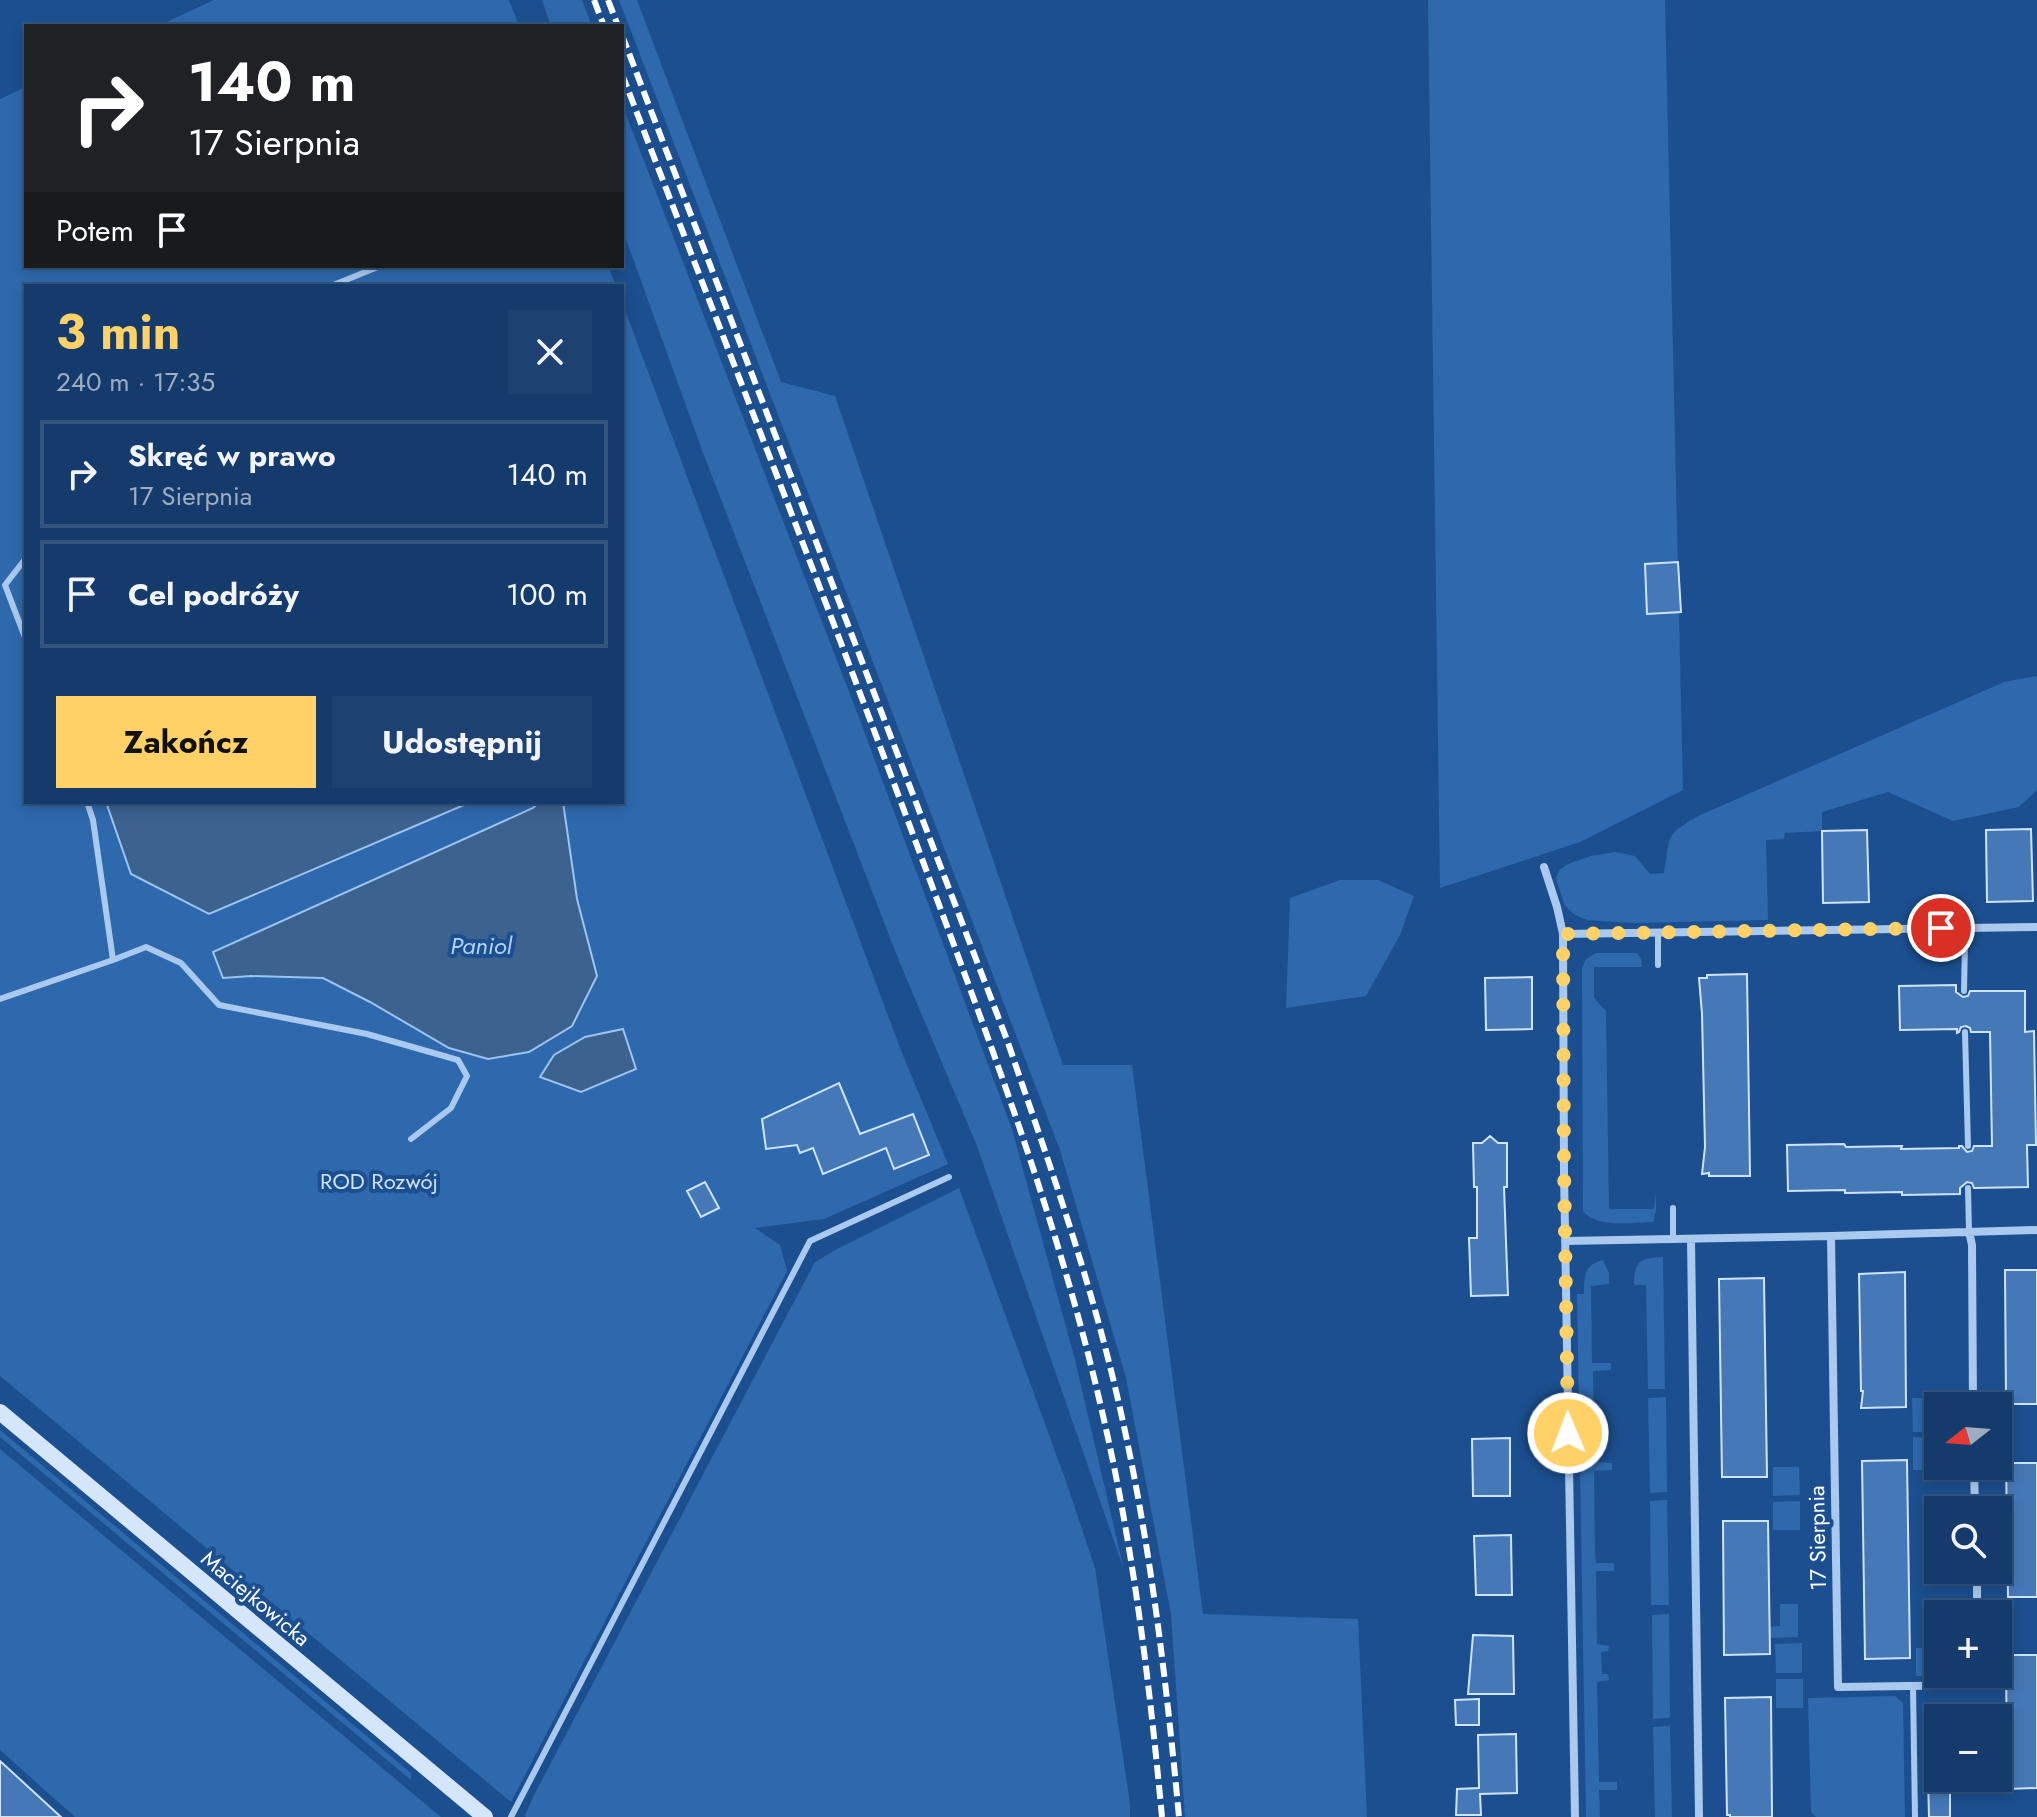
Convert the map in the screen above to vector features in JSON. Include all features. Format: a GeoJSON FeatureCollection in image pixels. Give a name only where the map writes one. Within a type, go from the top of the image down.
{"type":"FeatureCollection","features":[{"type":"Feature","properties":{"kind":"street"},"geometry":{"type":"LineString","coordinates":[[1544,867],[1563,934],[1575,1817]]}},
{"type":"Feature","properties":{"kind":"street"},"geometry":{"type":"LineString","coordinates":[[1563,934],[2037,927]]}},
{"type":"Feature","properties":{"kind":"street"},"geometry":{"type":"LineString","coordinates":[[1565,1241],[2037,1230]]}},
{"type":"Feature","properties":{"kind":"street"},"geometry":{"type":"LineString","coordinates":[[1969,1231],[1972,1245],[1973,1392]]}},
{"type":"Feature","properties":{"kind":"street","name":"17 Sierpnia"},"geometry":{"type":"LineString","coordinates":[[1831,1236],[1838,1687],[1924,1686]]}},
{"type":"Feature","properties":{"kind":"street"},"geometry":{"type":"LineString","coordinates":[[1691,1239],[1699,1817]]}},
{"type":"Feature","properties":{"kind":"street","name":"Maciejkowicka"},"geometry":{"type":"LineString","coordinates":[[0,1412],[485,1817]]}},
{"type":"Feature","properties":{"kind":"lane"},"geometry":{"type":"LineString","coordinates":[[336,284],[375,268]]}},
{"type":"Feature","properties":{"kind":"lane"},"geometry":{"type":"LineString","coordinates":[[24,561],[5,585],[24,635]]}},
{"type":"Feature","properties":{"kind":"lane"},"geometry":{"type":"LineString","coordinates":[[88,804],[93,820],[113,960]]}},
{"type":"Feature","properties":{"kind":"lane"},"geometry":{"type":"LineString","coordinates":[[1963,927],[1964,991]]}},
{"type":"Feature","properties":{"kind":"lane"},"geometry":{"type":"LineString","coordinates":[[1658,933],[1658,965]]}},
{"type":"Feature","properties":{"kind":"lane"},"geometry":{"type":"LineString","coordinates":[[0,999],[146,947],[181,963],[219,1005],[367,1034],[458,1060],[467,1076],[451,1108],[411,1139]]}},
{"type":"Feature","properties":{"kind":"lane"},"geometry":{"type":"LineString","coordinates":[[1965,1032],[1968,1146]]}},
{"type":"Feature","properties":{"kind":"lane"},"geometry":{"type":"LineString","coordinates":[[511,1817],[810,1241],[949,1177]]}},
{"type":"Feature","properties":{"kind":"lane"},"geometry":{"type":"LineString","coordinates":[[1968,1188],[1969,1231]]}},
{"type":"Feature","properties":{"kind":"lane"},"geometry":{"type":"LineString","coordinates":[[1673,1208],[1673,1239]]}},
{"type":"Feature","properties":{"kind":"lane"},"geometry":{"type":"LineString","coordinates":[[1913,1686],[1915,1817]]}},
{"type":"Feature","properties":{"kind":"green space"},"geometry":{"type":"Polygon","coordinates":[[[214,0],[509,0],[518,24],[162,24],[214,0]]]}},
{"type":"Feature","properties":{"kind":"green space"},"geometry":{"type":"Polygon","coordinates":[[[542,0],[582,0],[591,24],[550,24],[542,0]]]}},
{"type":"Feature","properties":{"kind":"green space"},"geometry":{"type":"Polygon","coordinates":[[[619,0],[637,0],[781,382],[835,396],[1063,1065],[1132,1065],[1203,1614],[1358,1619],[1367,1817],[1185,1817],[1171,1614],[1126,1378],[1060,1150],[619,0]]]}},
{"type":"Feature","properties":{"kind":"green space"},"geometry":{"type":"Polygon","coordinates":[[[1428,0],[1665,0],[1683,790],[1580,842],[1440,888],[1428,0]]]}},
{"type":"Feature","properties":{"kind":"green space","name":"ROD Rozwój"},"geometry":{"type":"Polygon","coordinates":[[[24,88],[24,268],[609,268],[615,284],[24,284],[24,804],[624,804],[624,307],[902,1053],[948,1164],[824,1219],[755,1228],[780,1245],[787,1271],[511,1802],[0,1376],[0,99],[24,88]]]}},
{"type":"Feature","properties":{"kind":"green space"},"geometry":{"type":"Polygon","coordinates":[[[624,109],[858,715],[1012,1129],[1075,1360],[1124,1570],[977,1146],[897,956],[702,450],[624,234],[624,109]]]}},
{"type":"Feature","properties":{"kind":"green space"},"geometry":{"type":"Polygon","coordinates":[[[2037,676],[2037,790],[2019,807],[1953,821],[1888,792],[1822,812],[1822,831],[1785,833],[1784,839],[1766,840],[1768,920],[1632,923],[1587,920],[1565,906],[1556,879],[1559,870],[1568,864],[1615,852],[1635,856],[1650,874],[1664,873],[1670,838],[1698,816],[2004,682],[2037,676]]]}},
{"type":"Feature","properties":{"kind":"green space"},"geometry":{"type":"Polygon","coordinates":[[[1340,880],[1378,880],[1414,896],[1400,935],[1366,996],[1286,1008],[1290,898],[1340,880]]]}},
{"type":"Feature","properties":{"kind":"green space"},"geometry":{"type":"Polygon","coordinates":[[[1596,953],[1637,953],[1641,959],[1642,967],[1594,967],[1594,998],[1606,1011],[1609,1209],[1654,1209],[1656,1191],[1653,1222],[1606,1222],[1589,1217],[1583,1211],[1582,968],[1586,959],[1596,953]]]}},
{"type":"Feature","properties":{"kind":"green space"},"geometry":{"type":"Polygon","coordinates":[[[959,1188],[1095,1568],[1130,1817],[526,1817],[533,1797],[815,1262],[959,1188]]]}},
{"type":"Feature","properties":{"kind":"green space"},"geometry":{"type":"Polygon","coordinates":[[[1663,1257],[1665,1389],[1648,1389],[1646,1285],[1634,1285],[1634,1277],[1640,1262],[1663,1257]]]}},
{"type":"Feature","properties":{"kind":"green space"},"geometry":{"type":"Polygon","coordinates":[[[1603,1260],[1609,1273],[1609,1284],[1591,1286],[1592,1363],[1611,1363],[1611,1370],[1593,1371],[1594,1462],[1612,1463],[1612,1470],[1594,1471],[1595,1553],[1596,1563],[1614,1563],[1614,1571],[1596,1571],[1597,1644],[1609,1646],[1608,1651],[1601,1652],[1602,1674],[1608,1674],[1609,1680],[1597,1682],[1599,1782],[1617,1782],[1617,1790],[1599,1790],[1600,1817],[1586,1817],[1577,1294],[1584,1294],[1589,1268],[1603,1260]]]}},
{"type":"Feature","properties":{"kind":"green space"},"geometry":{"type":"Polygon","coordinates":[[[1666,1397],[1667,1492],[1650,1493],[1648,1398],[1666,1397]]]}},
{"type":"Feature","properties":{"kind":"green space"},"geometry":{"type":"Polygon","coordinates":[[[1912,1398],[1924,1398],[1924,1432],[1913,1432],[1912,1398]]]}},
{"type":"Feature","properties":{"kind":"green space"},"geometry":{"type":"Polygon","coordinates":[[[0,1430],[411,1773],[411,1780],[0,1437],[0,1430]]]}},
{"type":"Feature","properties":{"kind":"green space"},"geometry":{"type":"Polygon","coordinates":[[[1913,1437],[1924,1437],[1924,1470],[1913,1470],[1913,1437]]]}},
{"type":"Feature","properties":{"kind":"green space"},"geometry":{"type":"Polygon","coordinates":[[[0,1449],[441,1817],[75,1817],[0,1750],[0,1449]]]}},
{"type":"Feature","properties":{"kind":"green space"},"geometry":{"type":"Polygon","coordinates":[[[1773,1467],[1799,1467],[1800,1495],[1773,1496],[1773,1467]]]}},
{"type":"Feature","properties":{"kind":"green space"},"geometry":{"type":"Polygon","coordinates":[[[1667,1500],[1669,1605],[1651,1605],[1650,1501],[1667,1500]]]}},
{"type":"Feature","properties":{"kind":"green space"},"geometry":{"type":"Polygon","coordinates":[[[1800,1501],[1800,1530],[1773,1530],[1773,1502],[1800,1501]]]}},
{"type":"Feature","properties":{"kind":"green space"},"geometry":{"type":"Polygon","coordinates":[[[1780,1604],[1798,1604],[1798,1637],[1770,1638],[1770,1627],[1780,1626],[1780,1604]]]}},
{"type":"Feature","properties":{"kind":"green space"},"geometry":{"type":"Polygon","coordinates":[[[1669,1614],[1670,1718],[1653,1719],[1652,1615],[1669,1614]]]}},
{"type":"Feature","properties":{"kind":"green space"},"geometry":{"type":"Polygon","coordinates":[[[1802,1643],[1802,1673],[1776,1673],[1775,1644],[1802,1643]]]}},
{"type":"Feature","properties":{"kind":"green space"},"geometry":{"type":"Polygon","coordinates":[[[1916,1648],[1924,1648],[1924,1676],[1916,1676],[1916,1648]]]}},
{"type":"Feature","properties":{"kind":"green space"},"geometry":{"type":"Polygon","coordinates":[[[1776,1679],[1803,1679],[1803,1708],[1776,1708],[1776,1679]]]}},
{"type":"Feature","properties":{"kind":"green space"},"geometry":{"type":"Polygon","coordinates":[[[1895,1696],[1903,1703],[1905,1817],[1816,1817],[1811,1812],[1808,1698],[1895,1696]]]}},
{"type":"Feature","properties":{"kind":"green space"},"geometry":{"type":"Polygon","coordinates":[[[1670,1726],[1672,1817],[1655,1817],[1653,1727],[1670,1726]]]}},
{"type":"Feature","properties":{"kind":"water"},"geometry":{"type":"Polygon","coordinates":[[[107,804],[466,804],[209,914],[131,874],[107,804]]]}},
{"type":"Feature","properties":{"kind":"water","name":"Paniol"},"geometry":{"type":"Polygon","coordinates":[[[537,804],[563,804],[577,899],[597,976],[572,1026],[529,1052],[488,1059],[449,1048],[323,978],[223,978],[213,952],[537,804]]]}},
{"type":"Feature","properties":{"kind":"water"},"geometry":{"type":"Polygon","coordinates":[[[623,1029],[636,1069],[581,1092],[540,1077],[554,1055],[585,1037],[623,1029]]]}},
{"type":"Feature","properties":{"kind":"building"},"geometry":{"type":"Polygon","coordinates":[[[1678,562],[1681,612],[1647,614],[1645,564],[1678,562]]]}},
{"type":"Feature","properties":{"kind":"building"},"geometry":{"type":"Polygon","coordinates":[[[2031,829],[2033,901],[1987,902],[1986,830],[2031,829]]]}},
{"type":"Feature","properties":{"kind":"building"},"geometry":{"type":"Polygon","coordinates":[[[1867,830],[1869,902],[1823,903],[1822,831],[1867,830]]]}},
{"type":"Feature","properties":{"kind":"building"},"geometry":{"type":"Polygon","coordinates":[[[1747,974],[1750,1176],[1709,1176],[1709,1173],[1702,1174],[1705,1147],[1699,978],[1747,974]]]}},
{"type":"Feature","properties":{"kind":"building"},"geometry":{"type":"Polygon","coordinates":[[[1532,977],[1532,1029],[1486,1030],[1485,978],[1532,977]]]}},
{"type":"Feature","properties":{"kind":"building"},"geometry":{"type":"Polygon","coordinates":[[[1956,985],[1956,992],[1963,997],[1968,996],[1970,991],[2025,991],[2025,1032],[2034,1031],[2036,1145],[2027,1145],[2028,1187],[1974,1188],[1972,1183],[1967,1182],[1960,1188],[1960,1194],[1788,1191],[1787,1145],[1902,1146],[1901,1149],[1962,1146],[1967,1152],[1972,1151],[1974,1146],[1992,1146],[1990,1032],[1971,1032],[1966,1026],[1957,1033],[1957,1029],[1900,1030],[1899,986],[1956,985]]]}},
{"type":"Feature","properties":{"kind":"building"},"geometry":{"type":"Polygon","coordinates":[[[839,1083],[860,1134],[913,1114],[929,1155],[894,1169],[886,1148],[823,1174],[813,1148],[800,1153],[797,1145],[766,1149],[762,1119],[839,1083]]]}},
{"type":"Feature","properties":{"kind":"building"},"geometry":{"type":"Polygon","coordinates":[[[1490,1136],[1498,1143],[1507,1143],[1507,1187],[1504,1187],[1508,1295],[1471,1296],[1469,1238],[1477,1238],[1473,1143],[1482,1143],[1490,1136]]]}},
{"type":"Feature","properties":{"kind":"building"},"geometry":{"type":"Polygon","coordinates":[[[705,1182],[719,1208],[701,1217],[687,1191],[705,1182]]]}},
{"type":"Feature","properties":{"kind":"building"},"geometry":{"type":"Polygon","coordinates":[[[2005,1270],[2037,1270],[2037,1404],[2012,1404],[2012,1392],[2006,1392],[2005,1270]]]}},
{"type":"Feature","properties":{"kind":"building"},"geometry":{"type":"Polygon","coordinates":[[[1905,1272],[1906,1407],[1861,1408],[1859,1274],[1905,1272]]]}},
{"type":"Feature","properties":{"kind":"building"},"geometry":{"type":"Polygon","coordinates":[[[1764,1278],[1767,1477],[1722,1477],[1719,1279],[1764,1278]]]}},
{"type":"Feature","properties":{"kind":"building"},"geometry":{"type":"Polygon","coordinates":[[[1510,1438],[1510,1496],[1473,1496],[1472,1439],[1510,1438]]]}},
{"type":"Feature","properties":{"kind":"building"},"geometry":{"type":"Polygon","coordinates":[[[1907,1460],[1910,1658],[1865,1659],[1862,1461],[1907,1460]]]}},
{"type":"Feature","properties":{"kind":"building"},"geometry":{"type":"Polygon","coordinates":[[[2012,1463],[2037,1463],[2037,1597],[2008,1597],[2008,1584],[2012,1584],[2012,1496],[2006,1496],[2006,1480],[2012,1480],[2012,1463]]]}},
{"type":"Feature","properties":{"kind":"building"},"geometry":{"type":"Polygon","coordinates":[[[1723,1521],[1768,1521],[1770,1654],[1724,1655],[1723,1521]]]}},
{"type":"Feature","properties":{"kind":"building"},"geometry":{"type":"Polygon","coordinates":[[[1511,1535],[1512,1595],[1476,1595],[1474,1536],[1511,1535]]]}},
{"type":"Feature","properties":{"kind":"building"},"geometry":{"type":"Polygon","coordinates":[[[1473,1635],[1513,1636],[1514,1694],[1468,1694],[1473,1635]]]}},
{"type":"Feature","properties":{"kind":"building"},"geometry":{"type":"Polygon","coordinates":[[[2012,1655],[2037,1655],[2037,1788],[2012,1789],[2012,1704],[2006,1704],[2006,1688],[2012,1688],[2012,1655]]]}},
{"type":"Feature","properties":{"kind":"building"},"geometry":{"type":"Polygon","coordinates":[[[1771,1697],[1772,1817],[1730,1817],[1727,1815],[1725,1698],[1771,1697]]]}},
{"type":"Feature","properties":{"kind":"building"},"geometry":{"type":"Polygon","coordinates":[[[1479,1699],[1479,1725],[1456,1725],[1455,1700],[1479,1699]]]}},
{"type":"Feature","properties":{"kind":"building"},"geometry":{"type":"Polygon","coordinates":[[[1516,1734],[1517,1793],[1480,1794],[1481,1815],[1456,1815],[1457,1789],[1479,1788],[1478,1735],[1516,1734]]]}},
{"type":"Feature","properties":{"kind":"building"},"geometry":{"type":"Polygon","coordinates":[[[0,1761],[61,1817],[0,1817],[0,1761]]]}},
{"type":"Feature","properties":{"kind":"building"},"geometry":{"type":"Polygon","coordinates":[[[1928,1792],[1950,1792],[1950,1817],[1929,1817],[1928,1792]]]}},
{"type":"Feature","properties":{"kind":"railway"},"geometry":{"type":"LineString","coordinates":[[594,0],[603,24]]}},
{"type":"Feature","properties":{"kind":"railway"},"geometry":{"type":"LineString","coordinates":[[608,0],[617,24]]}},
{"type":"Feature","properties":{"kind":"railway"},"geometry":{"type":"LineString","coordinates":[[624,40],[1007,1040],[1068,1220],[1108,1358],[1140,1506],[1162,1661],[1179,1817]]}},
{"type":"Feature","properties":{"kind":"railway"},"geometry":{"type":"LineString","coordinates":[[624,79],[882,751],[1042,1195],[1083,1336],[1122,1509],[1145,1662],[1162,1817]]}},
{"type":"Feature","properties":{"kind":"route"},"geometry":{"type":"LineString","coordinates":[[1568,1433],[1563,934],[1941,928]]}}]}
